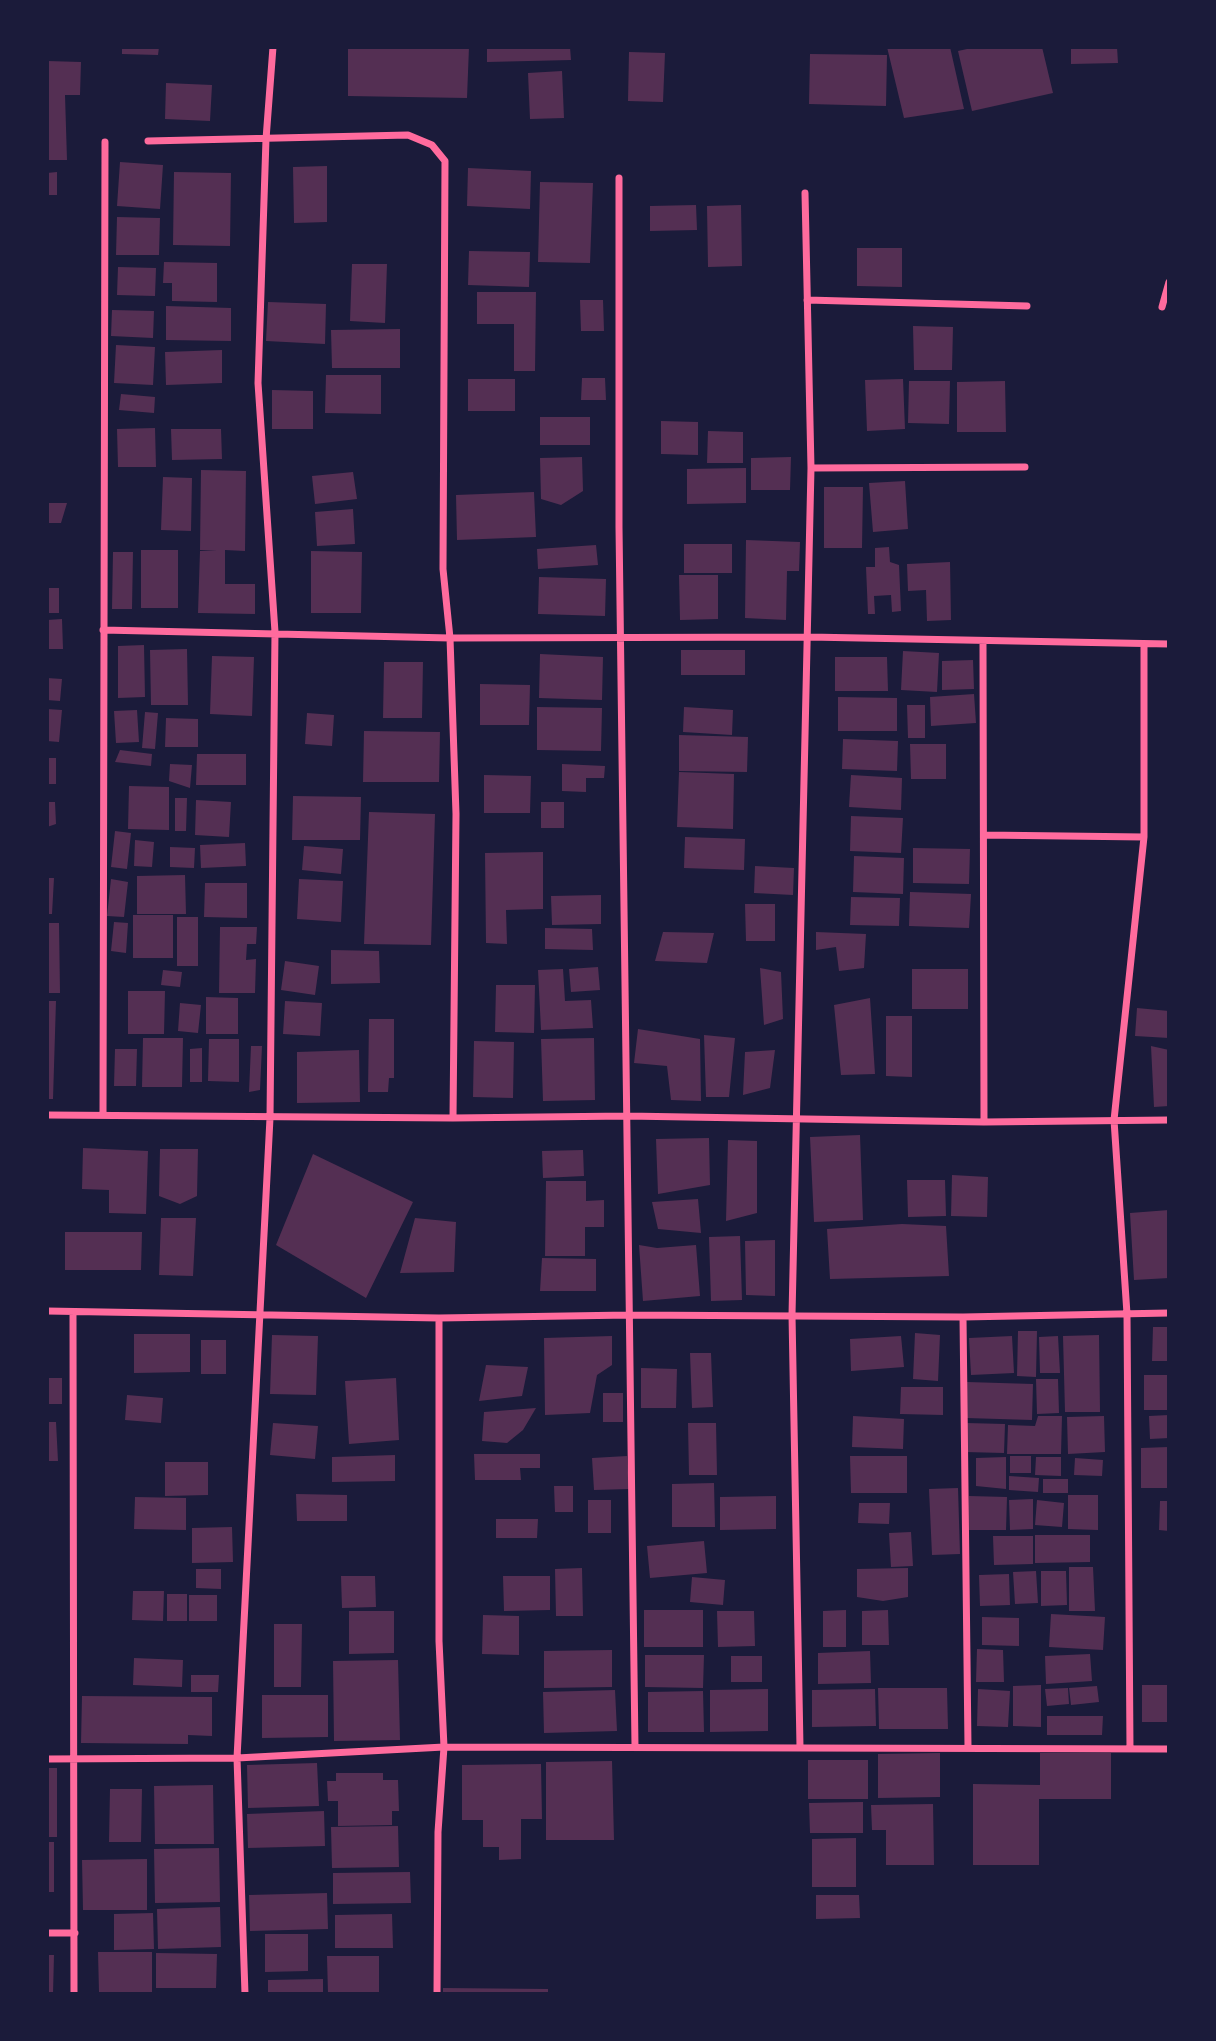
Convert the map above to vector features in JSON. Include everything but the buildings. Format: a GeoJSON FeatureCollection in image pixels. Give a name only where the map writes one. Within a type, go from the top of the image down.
{"type":"FeatureCollection","features":[{"type":"Feature","properties":{"kind":"street"},"geometry":{"type":"LineString","coordinates":[[245,1994],[237,1758],[270,1118],[275,632],[258,383],[266,139],[273,47]]}},
{"type":"Feature","properties":{"kind":"street"},"geometry":{"type":"LineString","coordinates":[[148,141],[408,135],[432,145],[445,161],[443,569],[450,638],[456,814],[453,1118]]}},
{"type":"Feature","properties":{"kind":"street"},"geometry":{"type":"LineString","coordinates":[[103,1114],[105,142]]}},
{"type":"Feature","properties":{"kind":"street"},"geometry":{"type":"LineString","coordinates":[[619,178],[635,1746]]}},
{"type":"Feature","properties":{"kind":"street"},"geometry":{"type":"LineString","coordinates":[[800,1747],[792,1315],[811,468],[805,193]]}},
{"type":"Feature","properties":{"kind":"street"},"geometry":{"type":"LineString","coordinates":[[1162,307],[1169,282]]}},
{"type":"Feature","properties":{"kind":"street"},"geometry":{"type":"LineString","coordinates":[[807,300],[1027,306]]}},
{"type":"Feature","properties":{"kind":"street"},"geometry":{"type":"LineString","coordinates":[[811,468],[1025,467]]}},
{"type":"Feature","properties":{"kind":"street"},"geometry":{"type":"LineString","coordinates":[[103,630],[450,638],[809,637],[1169,644]]}},
{"type":"Feature","properties":{"kind":"street"},"geometry":{"type":"LineString","coordinates":[[983,642],[984,1122]]}},
{"type":"Feature","properties":{"kind":"street"},"geometry":{"type":"LineString","coordinates":[[1130,1749],[1127,1314],[1114,1120],[1144,836],[1144,645]]}},
{"type":"Feature","properties":{"kind":"street"},"geometry":{"type":"LineString","coordinates":[[984,835],[1144,836]]}},
{"type":"Feature","properties":{"kind":"street"},"geometry":{"type":"LineString","coordinates":[[47,1115],[270,1118],[627,1115],[984,1122],[1169,1120]]}},
{"type":"Feature","properties":{"kind":"street"},"geometry":{"type":"LineString","coordinates":[[47,1311],[439,1318],[629,1315],[963,1317],[1169,1313]]}},
{"type":"Feature","properties":{"kind":"street"},"geometry":{"type":"LineString","coordinates":[[73,1312],[74,1994]]}},
{"type":"Feature","properties":{"kind":"street"},"geometry":{"type":"LineString","coordinates":[[963,1317],[968,1747]]}},
{"type":"Feature","properties":{"kind":"street"},"geometry":{"type":"LineString","coordinates":[[438,1994],[438,1832],[444,1747],[439,1641],[439,1318]]}},
{"type":"Feature","properties":{"kind":"street"},"geometry":{"type":"LineString","coordinates":[[47,1759],[237,1758],[444,1747],[1169,1749]]}},
{"type":"Feature","properties":{"kind":"street"},"geometry":{"type":"LineString","coordinates":[[47,1933],[75,1933]]}}]}
